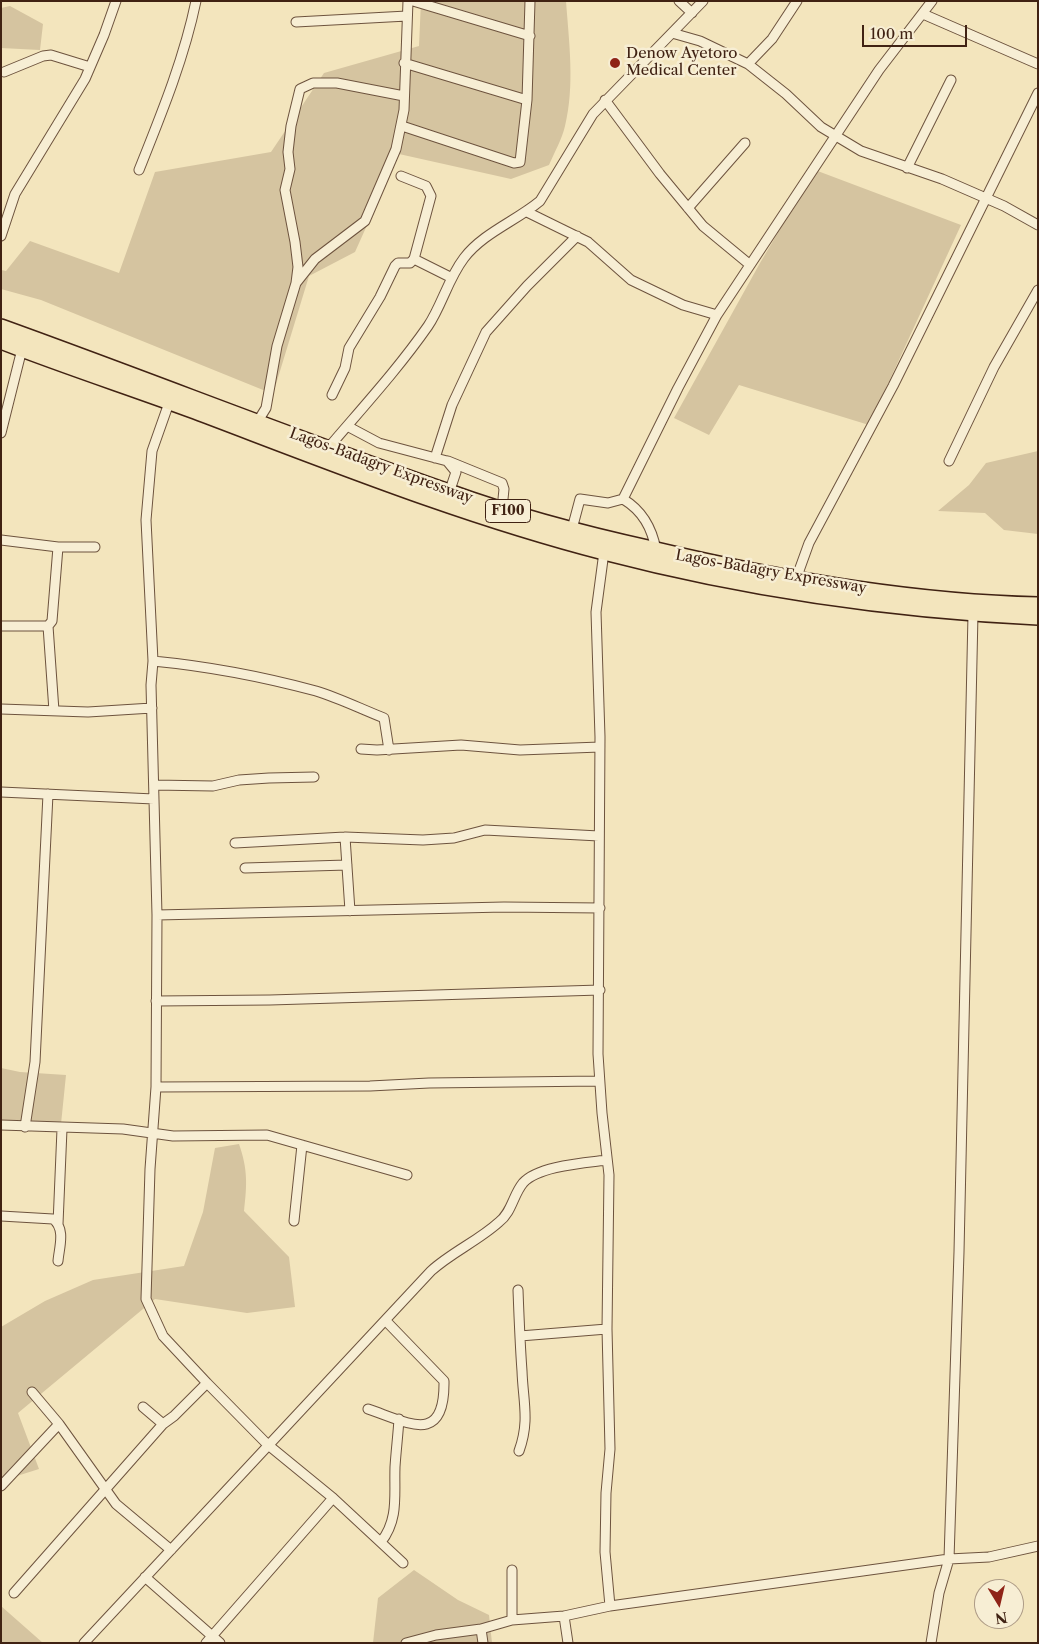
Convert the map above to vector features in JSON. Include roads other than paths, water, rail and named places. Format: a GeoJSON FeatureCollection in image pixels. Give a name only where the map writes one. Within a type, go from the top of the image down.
{"type":"FeatureCollection","features":[{"type":"Feature","properties":{"kind":"highway","name":"Lagos-Badagry Expressway"},"geometry":{"type":"LineString","coordinates":[[1,327],[419,495],[494,520],[604,552],[728,581],[802,593],[973,614],[1038,617]]}},
{"type":"Feature","properties":{"kind":"highway","name":"Lagos-Badagry Expressway"},"geometry":{"type":"LineString","coordinates":[[1,341],[172,396],[258,421],[449,493],[572,529],[710,564],[796,579],[892,593],[1038,605]]}},
{"type":"Feature","properties":{"kind":"street"},"geometry":{"type":"LineString","coordinates":[[1,236],[6,202],[90,67],[116,1]]}},
{"type":"Feature","properties":{"kind":"street"},"geometry":{"type":"LineString","coordinates":[[139,170],[159,122],[190,29],[196,1]]}},
{"type":"Feature","properties":{"kind":"street"},"geometry":{"type":"LineString","coordinates":[[296,283],[315,259],[365,221],[396,149],[402,126],[408,1]]}},
{"type":"Feature","properties":{"kind":"street"},"geometry":{"type":"LineString","coordinates":[[413,1],[530,36]]}},
{"type":"Feature","properties":{"kind":"street"},"geometry":{"type":"LineString","coordinates":[[402,126],[517,163],[522,159],[527,100],[530,1]]}},
{"type":"Feature","properties":{"kind":"street"},"geometry":{"type":"LineString","coordinates":[[679,1],[692,13]]}},
{"type":"Feature","properties":{"kind":"street"},"geometry":{"type":"LineString","coordinates":[[329,447],[385,382],[429,324],[464,258],[483,240],[527,212],[540,201],[593,114],[703,1]]}},
{"type":"Feature","properties":{"kind":"street"},"geometry":{"type":"LineString","coordinates":[[748,64],[772,39],[797,1]]}},
{"type":"Feature","properties":{"kind":"street"},"geometry":{"type":"LineString","coordinates":[[623,499],[678,388],[717,315],[879,70],[932,1]]}},
{"type":"Feature","properties":{"kind":"street"},"geometry":{"type":"LineString","coordinates":[[923,14],[1038,64]]}},
{"type":"Feature","properties":{"kind":"street"},"geometry":{"type":"LineString","coordinates":[[296,22],[407,16]]}},
{"type":"Feature","properties":{"kind":"street"},"geometry":{"type":"LineString","coordinates":[[672,33],[700,41],[748,64],[786,94],[821,127],[862,151],[942,179],[1038,225]]}},
{"type":"Feature","properties":{"kind":"street"},"geometry":{"type":"LineString","coordinates":[[4,72],[51,54],[90,67]]}},
{"type":"Feature","properties":{"kind":"street"},"geometry":{"type":"LineString","coordinates":[[404,63],[527,100]]}},
{"type":"Feature","properties":{"kind":"street"},"geometry":{"type":"LineString","coordinates":[[907,168],[950,80]]}},
{"type":"Feature","properties":{"kind":"street"},"geometry":{"type":"LineString","coordinates":[[258,421],[266,408],[278,346],[296,283],[298,268],[285,190],[290,169],[288,152],[291,126],[300,90],[313,83],[337,83],[404,96]]}},
{"type":"Feature","properties":{"kind":"street"},"geometry":{"type":"LineString","coordinates":[[796,579],[810,543],[893,386],[1038,93]]}},
{"type":"Feature","properties":{"kind":"street"},"geometry":{"type":"LineString","coordinates":[[605,100],[703,226],[749,264]]}},
{"type":"Feature","properties":{"kind":"street"},"geometry":{"type":"LineString","coordinates":[[688,208],[745,143]]}},
{"type":"Feature","properties":{"kind":"street"},"geometry":{"type":"LineString","coordinates":[[332,395],[345,368],[349,348],[380,297],[395,266],[398,263],[410,263],[414,259],[431,196],[426,186],[401,176]]}},
{"type":"Feature","properties":{"kind":"street"},"geometry":{"type":"LineString","coordinates":[[527,212],[588,242],[631,280],[683,305],[717,315]]}},
{"type":"Feature","properties":{"kind":"street"},"geometry":{"type":"LineString","coordinates":[[435,458],[452,405],[486,332],[526,286],[577,236]]}},
{"type":"Feature","properties":{"kind":"street"},"geometry":{"type":"LineString","coordinates":[[414,259],[452,278]]}},
{"type":"Feature","properties":{"kind":"street"},"geometry":{"type":"LineString","coordinates":[[949,461],[994,367],[1038,290]]}},
{"type":"Feature","properties":{"kind":"street"},"geometry":{"type":"LineString","coordinates":[[1,433],[22,349]]}},
{"type":"Feature","properties":{"kind":"street"},"geometry":{"type":"LineString","coordinates":[[172,396],[152,451],[146,520],[153,661],[152,708],[157,915],[156,1087],[146,1300],[163,1336],[207,1383],[267,1444],[333,1498],[403,1563]]}},
{"type":"Feature","properties":{"kind":"street"},"geometry":{"type":"LineString","coordinates":[[347,426],[380,442],[447,460],[502,483],[504,489],[502,509]]}},
{"type":"Feature","properties":{"kind":"street"},"geometry":{"type":"LineString","coordinates":[[447,460],[456,472],[449,493]]}},
{"type":"Feature","properties":{"kind":"street"},"geometry":{"type":"LineString","coordinates":[[572,529],[580,499],[608,503],[623,499],[635,506],[645,518],[653,536],[656,550]]}},
{"type":"Feature","properties":{"kind":"street"},"geometry":{"type":"LineString","coordinates":[[1,540],[58,547],[95,547]]}},
{"type":"Feature","properties":{"kind":"street"},"geometry":{"type":"LineString","coordinates":[[54,711],[48,626],[52,621],[58,547]]}},
{"type":"Feature","properties":{"kind":"street"},"geometry":{"type":"LineString","coordinates":[[604,552],[596,612],[600,747],[599,1081],[609,1175],[607,1329],[610,1449],[606,1492],[605,1552],[610,1606]]}},
{"type":"Feature","properties":{"kind":"street"},"geometry":{"type":"LineString","coordinates":[[931,1643],[939,1593],[949,1559],[959,1252],[973,614]]}},
{"type":"Feature","properties":{"kind":"street"},"geometry":{"type":"LineString","coordinates":[[1,626],[48,626]]}},
{"type":"Feature","properties":{"kind":"street"},"geometry":{"type":"LineString","coordinates":[[153,661],[214,668],[233,674],[316,691],[357,706],[384,718],[389,750]]}},
{"type":"Feature","properties":{"kind":"street"},"geometry":{"type":"LineString","coordinates":[[1,709],[88,712],[152,708]]}},
{"type":"Feature","properties":{"kind":"street"},"geometry":{"type":"LineString","coordinates":[[361,749],[389,750],[461,745],[520,750],[600,747]]}},
{"type":"Feature","properties":{"kind":"street"},"geometry":{"type":"LineString","coordinates":[[154,785],[213,786],[239,780],[314,777]]}},
{"type":"Feature","properties":{"kind":"street"},"geometry":{"type":"LineString","coordinates":[[1,792],[154,799]]}},
{"type":"Feature","properties":{"kind":"street"},"geometry":{"type":"LineString","coordinates":[[25,1127],[35,1062],[48,794]]}},
{"type":"Feature","properties":{"kind":"street"},"geometry":{"type":"LineString","coordinates":[[235,842],[345,837],[443,839],[485,830],[599,836]]}},
{"type":"Feature","properties":{"kind":"street"},"geometry":{"type":"LineString","coordinates":[[345,837],[350,911]]}},
{"type":"Feature","properties":{"kind":"street"},"geometry":{"type":"LineString","coordinates":[[245,868],[347,865]]}},
{"type":"Feature","properties":{"kind":"street"},"geometry":{"type":"LineString","coordinates":[[157,915],[504,907],[600,908]]}},
{"type":"Feature","properties":{"kind":"street"},"geometry":{"type":"LineString","coordinates":[[156,1001],[270,1000],[600,990]]}},
{"type":"Feature","properties":{"kind":"street"},"geometry":{"type":"LineString","coordinates":[[156,1087],[370,1086],[430,1083],[599,1081]]}},
{"type":"Feature","properties":{"kind":"street"},"geometry":{"type":"LineString","coordinates":[[1,1125],[122,1129],[173,1136],[252,1134],[267,1136],[407,1175]]}},
{"type":"Feature","properties":{"kind":"street"},"geometry":{"type":"LineString","coordinates":[[58,1262],[61,1231],[58,1224],[62,1128]]}},
{"type":"Feature","properties":{"kind":"street"},"geometry":{"type":"LineString","coordinates":[[294,1221],[302,1146]]}},
{"type":"Feature","properties":{"kind":"street"},"geometry":{"type":"LineString","coordinates":[[84,1643],[267,1444],[438,1265],[480,1239],[501,1222],[507,1215],[523,1183],[540,1173],[572,1164],[607,1160]]}},
{"type":"Feature","properties":{"kind":"street"},"geometry":{"type":"LineString","coordinates":[[1,1216],[53,1220],[58,1224]]}},
{"type":"Feature","properties":{"kind":"street"},"geometry":{"type":"LineString","coordinates":[[518,1290],[527,1418],[526,1434],[519,1451]]}},
{"type":"Feature","properties":{"kind":"street"},"geometry":{"type":"LineString","coordinates":[[368,1409],[418,1426],[427,1426],[435,1421],[444,1395],[444,1381],[386,1321]]}},
{"type":"Feature","properties":{"kind":"street"},"geometry":{"type":"LineString","coordinates":[[520,1336],[607,1329]]}},
{"type":"Feature","properties":{"kind":"street"},"geometry":{"type":"LineString","coordinates":[[14,1593],[104,1488],[163,1424],[174,1416],[207,1383]]}},
{"type":"Feature","properties":{"kind":"street"},"geometry":{"type":"LineString","coordinates":[[32,1392],[59,1424],[116,1504],[171,1550]]}},
{"type":"Feature","properties":{"kind":"street"},"geometry":{"type":"LineString","coordinates":[[143,1407],[163,1424]]}},
{"type":"Feature","properties":{"kind":"street"},"geometry":{"type":"LineString","coordinates":[[381,1542],[390,1531],[396,1501],[395,1468],[399,1419]]}},
{"type":"Feature","properties":{"kind":"street"},"geometry":{"type":"LineString","coordinates":[[1,1486],[59,1424]]}},
{"type":"Feature","properties":{"kind":"street"},"geometry":{"type":"LineString","coordinates":[[209,1639],[333,1498]]}},
{"type":"Feature","properties":{"kind":"street"},"geometry":{"type":"LineString","coordinates":[[406,1643],[436,1634],[481,1629],[512,1620],[564,1616],[610,1606],[949,1559],[989,1557],[1038,1546]]}},
{"type":"Feature","properties":{"kind":"street"},"geometry":{"type":"LineString","coordinates":[[512,1570],[512,1620]]}},
{"type":"Feature","properties":{"kind":"street"},"geometry":{"type":"LineString","coordinates":[[145,1577],[209,1639],[220,1643]]}},
{"type":"Feature","properties":{"kind":"street"},"geometry":{"type":"LineString","coordinates":[[564,1616],[568,1643]]}},
{"type":"Feature","properties":{"kind":"street"},"geometry":{"type":"LineString","coordinates":[[481,1629],[483,1643]]}},
{"type":"Feature","properties":{"kind":"place","name":"Denow Ayetoro Medical Center"},"geometry":{"type":"Point","coordinates":[615,63]}}]}
